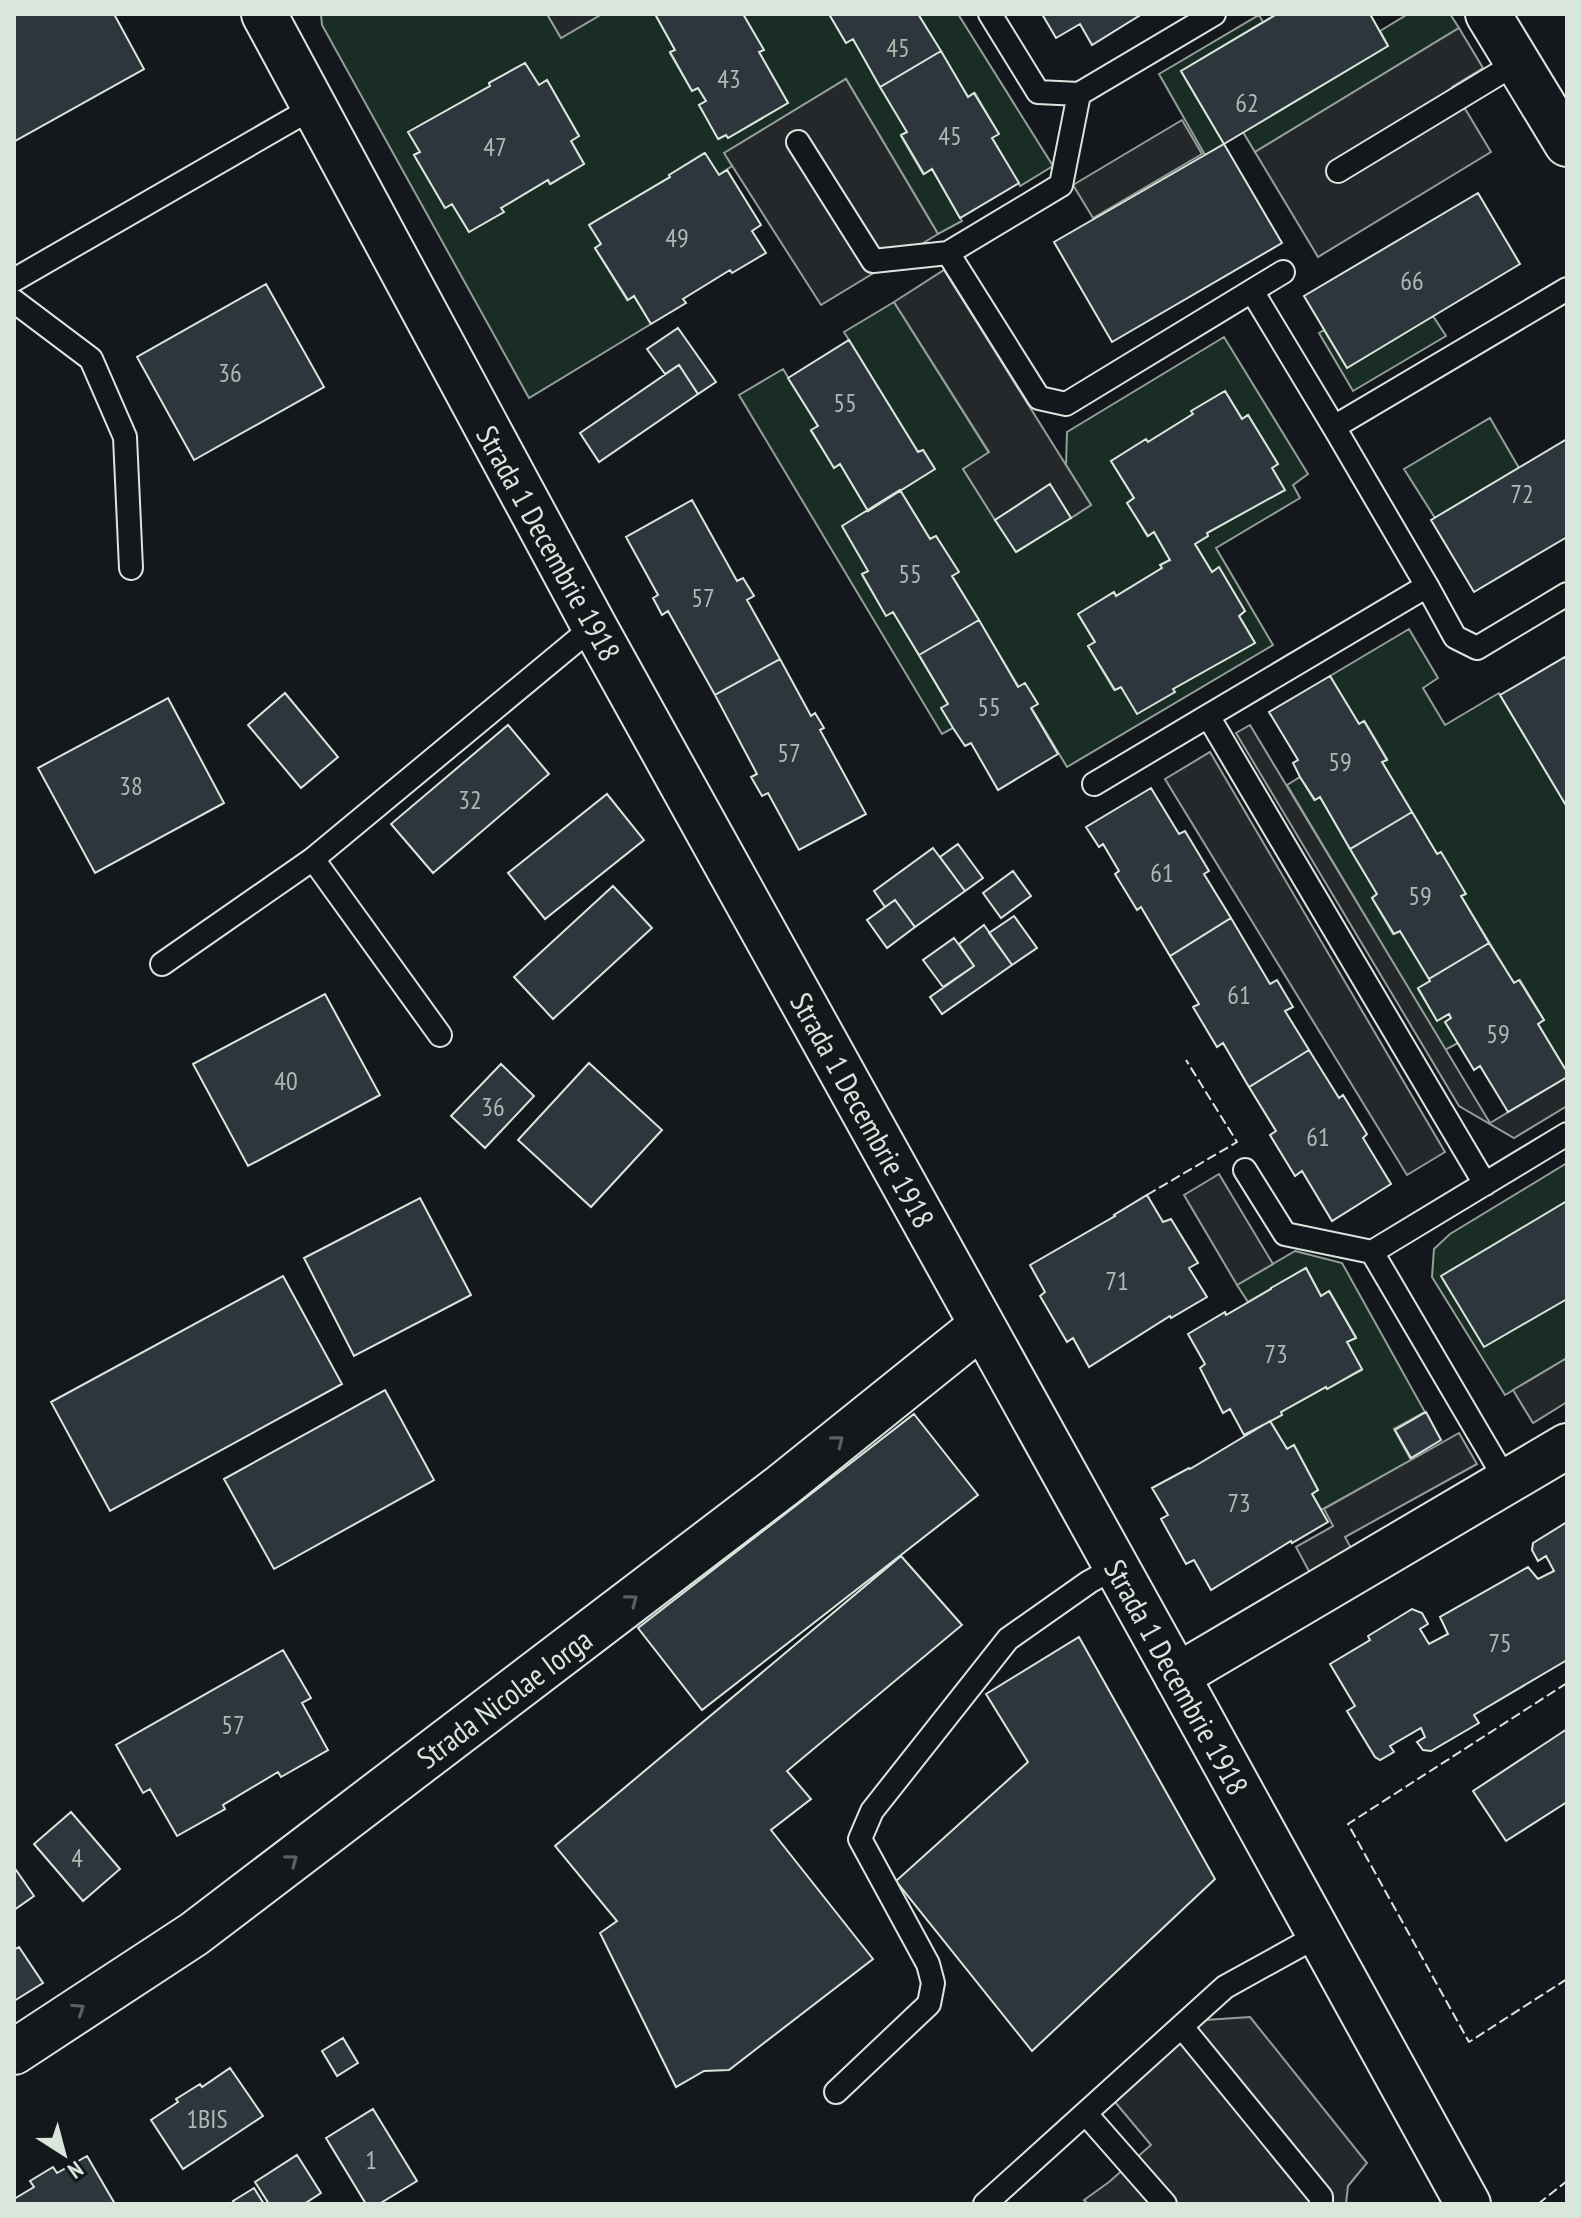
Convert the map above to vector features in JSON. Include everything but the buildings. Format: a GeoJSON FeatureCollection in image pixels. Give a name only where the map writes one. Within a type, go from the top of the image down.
{"type":"FeatureCollection","features":[{"type":"Feature","properties":{"kind":"main road","name":"Strada 1 Decembrie 1918"},"geometry":{"type":"LineString","coordinates":[[264,14],[594,626],[1468,2204]]}},
{"type":"Feature","properties":{"kind":"main road"},"geometry":{"type":"LineString","coordinates":[[1488,14],[1567,144]]}},
{"type":"Feature","properties":{"kind":"main road","name":"Strada Nicolae Iorga"},"geometry":{"type":"LineString","coordinates":[[14,2052],[194,1934],[782,1486],[981,1326]]}},
{"type":"Feature","properties":{"kind":"main road"},"geometry":{"type":"LineString","coordinates":[[1177,1676],[1567,1446]]}},
{"type":"Feature","properties":{"kind":"lane"},"geometry":{"type":"LineString","coordinates":[[990,14],[1038,92],[1079,94],[1214,14]]}},
{"type":"Feature","properties":{"kind":"lane"},"geometry":{"type":"LineString","coordinates":[[1338,171],[1518,62]]}},
{"type":"Feature","properties":{"kind":"lane"},"geometry":{"type":"LineString","coordinates":[[798,142],[873,261],[948,253],[1061,185],[1079,94]]}},
{"type":"Feature","properties":{"kind":"lane"},"geometry":{"type":"LineString","coordinates":[[14,280],[314,107]]}},
{"type":"Feature","properties":{"kind":"lane"},"geometry":{"type":"LineString","coordinates":[[948,253],[1039,398],[1066,404],[1283,272]]}},
{"type":"Feature","properties":{"kind":"lane"},"geometry":{"type":"LineString","coordinates":[[1334,427],[1567,289]]}},
{"type":"Feature","properties":{"kind":"lane"},"geometry":{"type":"LineString","coordinates":[[1252,291],[1455,637],[1477,648],[1567,594]]}},
{"type":"Feature","properties":{"kind":"lane"},"geometry":{"type":"LineString","coordinates":[[14,301],[91,359],[125,437],[131,568]]}},
{"type":"Feature","properties":{"kind":"lane"},"geometry":{"type":"LineString","coordinates":[[1094,784],[1427,586]]}},
{"type":"Feature","properties":{"kind":"lane"},"geometry":{"type":"LineString","coordinates":[[162,964],[313,859],[594,626]]}},
{"type":"Feature","properties":{"kind":"lane"},"geometry":{"type":"LineString","coordinates":[[1208,716],[1485,1184]]}},
{"type":"Feature","properties":{"kind":"lane"},"geometry":{"type":"LineString","coordinates":[[313,859],[440,1035]]}},
{"type":"Feature","properties":{"kind":"lane"},"geometry":{"type":"LineString","coordinates":[[1245,1170],[1285,1234],[1372,1252],[1567,1134]]}},
{"type":"Feature","properties":{"kind":"lane"},"geometry":{"type":"LineString","coordinates":[[1372,1252],[1507,1482]]}},
{"type":"Feature","properties":{"kind":"lane"},"geometry":{"type":"LineString","coordinates":[[836,2092],[929,2004],[933,1983],[928,1964],[860,1839],[872,1811],[1008,1639],[1089,1582],[1116,1567]]}},
{"type":"Feature","properties":{"kind":"lane"},"geometry":{"type":"LineString","coordinates":[[985,2204],[1225,1987],[1319,1935]]}},
{"type":"Feature","properties":{"kind":"lane"},"geometry":{"type":"LineString","coordinates":[[1182,2027],[1321,2197],[1321,2204]]}},
{"type":"Feature","properties":{"kind":"lane"},"geometry":{"type":"LineString","coordinates":[[1086,2114],[1165,2204]]}},
{"type":"Feature","properties":{"kind":"green space"},"geometry":{"type":"Polygon","coordinates":[[[321,14],[547,14],[561,38],[602,14],[655,14],[675,50],[670,53],[692,91],[698,88],[706,101],[699,105],[719,139],[726,135],[728,138],[788,103],[759,52],[763,50],[743,14],[829,14],[846,43],[853,39],[907,132],[901,136],[923,174],[932,169],[962,221],[938,234],[846,79],[725,153],[732,166],[719,175],[704,153],[590,224],[601,244],[595,248],[627,300],[634,296],[651,324],[529,398],[322,25],[321,14]],[[525,63],[409,132],[420,152],[414,155],[445,208],[452,204],[469,232],[503,212],[501,208],[548,180],[551,184],[584,164],[571,141],[579,136],[547,81],[539,85],[525,63]]]}},
{"type":"Feature","properties":{"kind":"green space"},"geometry":{"type":"Polygon","coordinates":[[[918,14],[958,14],[1053,166],[1020,186],[992,138],[998,133],[975,93],[968,97],[918,14]]]}},
{"type":"Feature","properties":{"kind":"green space"},"geometry":{"type":"Polygon","coordinates":[[[1408,14],[1450,14],[1459,28],[1255,152],[1243,132],[1388,46],[1380,31],[1408,14]]]}},
{"type":"Feature","properties":{"kind":"green space"},"geometry":{"type":"Polygon","coordinates":[[[1259,15],[1263,22],[1181,71],[1224,144],[1205,155],[1159,74],[1259,15]]]}},
{"type":"Feature","properties":{"kind":"green space"},"geometry":{"type":"Polygon","coordinates":[[[894,302],[989,453],[963,469],[1016,552],[1091,505],[1066,465],[1067,432],[1224,337],[1308,474],[1293,485],[1300,498],[1216,548],[1273,645],[1067,767],[952,576],[958,572],[936,536],[930,539],[900,490],[934,468],[923,450],[918,452],[844,332],[894,302]],[[1225,391],[1148,442],[1145,440],[1111,461],[1134,498],[1128,503],[1147,536],[1154,532],[1170,560],[1116,596],[1114,593],[1078,614],[1095,642],[1088,646],[1114,690],[1121,687],[1174,692],[1173,689],[1255,643],[1239,616],[1245,611],[1219,568],[1212,572],[1195,544],[1208,536],[1207,533],[1284,489],[1272,468],[1278,464],[1248,415],[1242,419],[1225,391]]]}},
{"type":"Feature","properties":{"kind":"green space"},"geometry":{"type":"Polygon","coordinates":[[[1433,316],[1446,336],[1353,391],[1319,333],[1324,330],[1347,368],[1433,316]]]}},
{"type":"Feature","properties":{"kind":"green space"},"geometry":{"type":"Polygon","coordinates":[[[783,369],[818,426],[811,431],[834,467],[840,464],[868,511],[868,571],[862,575],[886,615],[893,612],[948,704],[953,728],[942,734],[739,395],[783,369]]]}},
{"type":"Feature","properties":{"kind":"green space"},"geometry":{"type":"Polygon","coordinates":[[[1490,418],[1519,468],[1435,518],[1404,469],[1490,418]]]}},
{"type":"Feature","properties":{"kind":"green space"},"geometry":{"type":"Polygon","coordinates":[[[1409,629],[1438,678],[1423,688],[1445,725],[1499,693],[1567,807],[1567,1072],[1538,1024],[1544,1020],[1520,980],[1514,983],[1461,896],[1465,894],[1437,854],[1382,762],[1387,759],[1365,722],[1359,724],[1330,676],[1409,629]]]}},
{"type":"Feature","properties":{"kind":"green space"},"geometry":{"type":"Polygon","coordinates":[[[1300,777],[1314,800],[1320,797],[1377,894],[1372,898],[1393,934],[1400,931],[1429,979],[1418,989],[1437,1020],[1449,1014],[1451,1018],[1446,1022],[1458,1043],[1445,1050],[1287,785],[1300,777]]]}},
{"type":"Feature","properties":{"kind":"green space"},"geometry":{"type":"Polygon","coordinates":[[[1567,1163],[1567,1358],[1505,1395],[1432,1277],[1434,1249],[1450,1234],[1567,1163]]]}},
{"type":"Feature","properties":{"kind":"green space"},"geometry":{"type":"Polygon","coordinates":[[[1295,1251],[1342,1263],[1425,1412],[1394,1429],[1411,1460],[1321,1510],[1312,1494],[1318,1490],[1294,1446],[1287,1449],[1270,1421],[1326,1387],[1362,1370],[1347,1342],[1356,1337],[1330,1292],[1321,1296],[1306,1268],[1248,1302],[1237,1285],[1295,1251]]]}},
{"type":"Feature","properties":{"kind":"shaded area"},"geometry":{"type":"Polygon","coordinates":[[[547,14],[602,14],[561,38],[547,14]]]}},
{"type":"Feature","properties":{"kind":"shaded area"},"geometry":{"type":"Polygon","coordinates":[[[1459,28],[1483,68],[1452,87],[1491,152],[1318,257],[1255,152],[1459,28]]]}},
{"type":"Feature","properties":{"kind":"shaded area"},"geometry":{"type":"Polygon","coordinates":[[[846,79],[938,234],[821,305],[724,153],[846,79]]]}},
{"type":"Feature","properties":{"kind":"shaded area"},"geometry":{"type":"Polygon","coordinates":[[[1182,120],[1202,154],[1093,218],[1073,185],[1182,120]]]}},
{"type":"Feature","properties":{"kind":"shaded area"},"geometry":{"type":"Polygon","coordinates":[[[944,270],[1091,505],[1071,518],[1050,485],[995,520],[963,469],[989,452],[894,302],[944,270]]]}},
{"type":"Feature","properties":{"kind":"shaded area"},"geometry":{"type":"Polygon","coordinates":[[[1250,725],[1490,1123],[1567,1077],[1567,1106],[1514,1138],[1459,1106],[1236,733],[1250,725]]]}},
{"type":"Feature","properties":{"kind":"shaded area"},"geometry":{"type":"Polygon","coordinates":[[[1210,752],[1445,1152],[1407,1175],[1165,779],[1210,752]]]}},
{"type":"Feature","properties":{"kind":"shaded area"},"geometry":{"type":"Polygon","coordinates":[[[1219,1174],[1273,1264],[1237,1285],[1184,1195],[1219,1174]]]}},
{"type":"Feature","properties":{"kind":"shaded area"},"geometry":{"type":"Polygon","coordinates":[[[1567,1358],[1567,1402],[1533,1423],[1513,1390],[1567,1358]]]}},
{"type":"Feature","properties":{"kind":"shaded area"},"geometry":{"type":"Polygon","coordinates":[[[1459,1433],[1477,1464],[1345,1537],[1353,1552],[1311,1575],[1296,1547],[1333,1526],[1324,1509],[1459,1433]]]}},
{"type":"Feature","properties":{"kind":"shaded area"},"geometry":{"type":"Polygon","coordinates":[[[1250,2017],[1367,2163],[1348,2186],[1346,2204],[1088,2204],[1084,2200],[1151,2145],[1115,2102],[1205,2020],[1250,2017]]]}},
{"type":"Feature","properties":{"kind":"fence"},"geometry":{"type":"LineString","coordinates":[[1147,1195],[1237,1142],[1186,1060]]}},
{"type":"Feature","properties":{"kind":"fence"},"geometry":{"type":"LineString","coordinates":[[1567,1683],[1348,1824],[1469,2042],[1567,1979]]}},
{"type":"Feature","properties":{"kind":"fence"},"geometry":{"type":"LineString","coordinates":[[1538,2204],[1567,2181]]}}]}
